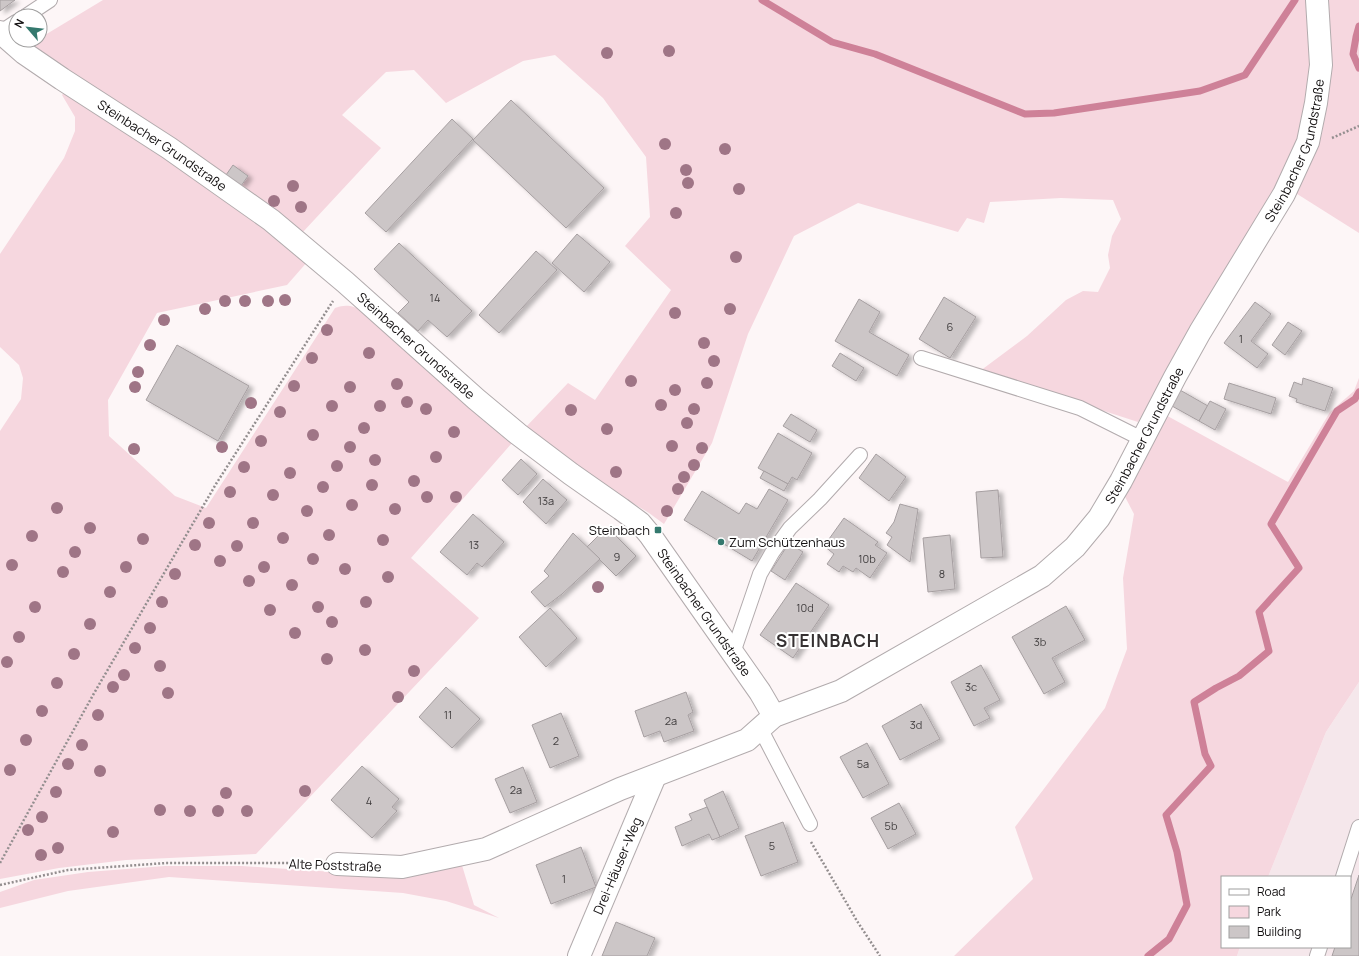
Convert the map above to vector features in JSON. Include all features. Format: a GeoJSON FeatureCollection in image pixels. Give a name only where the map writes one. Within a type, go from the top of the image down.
{"type":"FeatureCollection","features":[{"type":"Feature","properties":{"kind":"street","name":"Steinbacher Grundstraße"},"geometry":{"type":"LineString","coordinates":[[655,776],[746,740],[767,722],[841,692],[1042,576],[1075,547],[1099,518],[1121,481],[1200,332],[1284,194],[1308,142],[1316,103],[1321,65],[1318,4]]}},
{"type":"Feature","properties":{"kind":"street","name":"Steinbacher Grundstraße"},"geometry":{"type":"LineString","coordinates":[[6,29],[24,53],[169,148],[271,220],[345,282],[470,394],[518,434],[640,523],[650,534],[760,692],[767,722]]}},
{"type":"Feature","properties":{"kind":"street","name":"Alte Poststraße"},"geometry":{"type":"LineString","coordinates":[[337,864],[402,867],[486,849],[620,789],[655,776]]}},
{"type":"Feature","properties":{"kind":"street","name":"Drei-Häuser-Weg"},"geometry":{"type":"LineString","coordinates":[[579,956],[655,776]]}},
{"type":"Feature","properties":{"kind":"lane"},"geometry":{"type":"LineString","coordinates":[[38,8],[50,0]]}},
{"type":"Feature","properties":{"kind":"lane"},"geometry":{"type":"LineString","coordinates":[[921,358],[1080,408],[1142,439]]}},
{"type":"Feature","properties":{"kind":"lane"},"geometry":{"type":"LineString","coordinates":[[733,653],[760,574],[772,553],[790,528],[820,499],[860,455]]}},
{"type":"Feature","properties":{"kind":"lane"},"geometry":{"type":"LineString","coordinates":[[767,722],[810,824]]}},
{"type":"Feature","properties":{"kind":"lane"},"geometry":{"type":"LineString","coordinates":[[1343,876],[1359,827]]}},
{"type":"Feature","properties":{"kind":"path"},"geometry":{"type":"LineString","coordinates":[[0,863],[93,695],[216,484],[345,282]]}},
{"type":"Feature","properties":{"kind":"path"},"geometry":{"type":"LineString","coordinates":[[810,824],[804,831],[857,921],[880,956]]}},
{"type":"Feature","properties":{"kind":"path","name":"Alte Poststraße"},"geometry":{"type":"LineString","coordinates":[[0,886],[68,870],[166,863],[337,864]]}},
{"type":"Feature","properties":{"kind":"shaded area"},"geometry":{"type":"Polygon","coordinates":[[[1359,682],[1359,956],[1237,956],[1240,948],[1351,948],[1351,876],[1268,876],[1326,732],[1359,682]]]}},
{"type":"Feature","properties":{"kind":"green space"},"geometry":{"type":"Polygon","coordinates":[[[103,0],[1310,0],[1313,59],[1300,138],[1279,186],[1138,422],[980,371],[1027,336],[1066,300],[1083,291],[1098,292],[1110,268],[1108,255],[1112,236],[1121,219],[1113,200],[1061,198],[990,202],[984,223],[967,218],[958,232],[858,203],[794,236],[748,334],[712,443],[664,524],[649,513],[585,474],[524,429],[568,383],[595,400],[671,290],[625,246],[650,217],[646,157],[603,98],[555,55],[523,61],[446,103],[414,70],[386,72],[342,115],[381,148],[302,233],[35,48],[48,48],[48,33],[103,0]]]}},
{"type":"Feature","properties":{"kind":"green space"},"geometry":{"type":"Polygon","coordinates":[[[1326,0],[1359,0],[1359,233],[1294,192],[1322,134],[1332,64],[1329,19],[1326,0]]]}},
{"type":"Feature","properties":{"kind":"green space"},"geometry":{"type":"Polygon","coordinates":[[[66,90],[204,180],[308,261],[287,285],[157,313],[108,400],[109,436],[175,496],[206,508],[335,308],[343,306],[353,307],[364,311],[512,443],[411,558],[479,618],[256,854],[126,860],[59,868],[0,879],[0,431],[21,399],[23,378],[19,365],[0,347],[0,254],[64,158],[75,131],[75,117],[62,95],[66,90]]]}},
{"type":"Feature","properties":{"kind":"green space"},"geometry":{"type":"Polygon","coordinates":[[[1359,378],[1359,682],[1326,732],[1268,876],[1221,876],[1221,948],[1240,948],[1237,956],[954,956],[1033,879],[1015,827],[1105,708],[1127,649],[1123,578],[1134,514],[1122,491],[1162,413],[1288,482],[1330,412],[1354,391],[1359,378]]]}},
{"type":"Feature","properties":{"kind":"green space"},"geometry":{"type":"Polygon","coordinates":[[[461,862],[474,905],[499,918],[446,901],[403,893],[169,877],[68,891],[0,908],[0,892],[34,880],[88,872],[165,866],[242,866],[380,875],[461,862]]]}},
{"type":"Feature","properties":{"kind":"building"},"geometry":{"type":"Polygon","coordinates":[[[0,0],[15,0],[0,11],[0,0]]]}},
{"type":"Feature","properties":{"kind":"building"},"geometry":{"type":"Polygon","coordinates":[[[511,100],[604,188],[566,228],[473,140],[511,100]]]}},
{"type":"Feature","properties":{"kind":"building"},"geometry":{"type":"Polygon","coordinates":[[[452,119],[473,139],[386,232],[365,213],[452,119]]]}},
{"type":"Feature","properties":{"kind":"building"},"geometry":{"type":"Polygon","coordinates":[[[233,165],[248,176],[241,186],[226,175],[233,165]]]}},
{"type":"Feature","properties":{"kind":"building"},"geometry":{"type":"Polygon","coordinates":[[[577,234],[610,262],[584,292],[552,263],[577,234]]]}},
{"type":"Feature","properties":{"kind":"building"},"geometry":{"type":"Polygon","coordinates":[[[399,243],[472,311],[447,337],[428,320],[418,331],[398,313],[409,302],[374,269],[399,243]]]}},
{"type":"Feature","properties":{"kind":"building"},"geometry":{"type":"Polygon","coordinates":[[[536,251],[557,270],[499,333],[479,315],[536,251]]]}},
{"type":"Feature","properties":{"kind":"building"},"geometry":{"type":"Polygon","coordinates":[[[944,297],[976,317],[950,358],[919,339],[944,297]]]}},
{"type":"Feature","properties":{"kind":"building"},"geometry":{"type":"Polygon","coordinates":[[[859,299],[880,312],[869,332],[909,355],[897,376],[835,341],[859,299]]]}},
{"type":"Feature","properties":{"kind":"building"},"geometry":{"type":"Polygon","coordinates":[[[1255,302],[1271,314],[1251,341],[1268,354],[1257,368],[1224,343],[1255,302]]]}},
{"type":"Feature","properties":{"kind":"building"},"geometry":{"type":"Polygon","coordinates":[[[1288,322],[1302,331],[1285,355],[1272,345],[1288,322]]]}},
{"type":"Feature","properties":{"kind":"building"},"geometry":{"type":"Polygon","coordinates":[[[177,345],[249,386],[218,441],[146,400],[177,345]]]}},
{"type":"Feature","properties":{"kind":"building"},"geometry":{"type":"Polygon","coordinates":[[[840,353],[864,368],[856,381],[832,366],[840,353]]]}},
{"type":"Feature","properties":{"kind":"building"},"geometry":{"type":"Polygon","coordinates":[[[1303,378],[1333,388],[1325,411],[1296,402],[1297,399],[1289,396],[1294,382],[1302,385],[1303,378]]]}},
{"type":"Feature","properties":{"kind":"building"},"geometry":{"type":"Polygon","coordinates":[[[1229,383],[1276,398],[1271,414],[1224,399],[1229,383]]]}},
{"type":"Feature","properties":{"kind":"building"},"geometry":{"type":"Polygon","coordinates":[[[1180,390],[1208,406],[1199,421],[1172,406],[1180,390]]]}},
{"type":"Feature","properties":{"kind":"building"},"geometry":{"type":"Polygon","coordinates":[[[1210,401],[1226,409],[1215,430],[1199,421],[1210,401]]]}},
{"type":"Feature","properties":{"kind":"building"},"geometry":{"type":"Polygon","coordinates":[[[791,414],[817,430],[810,442],[783,426],[791,414]]]}},
{"type":"Feature","properties":{"kind":"building"},"geometry":{"type":"Polygon","coordinates":[[[778,433],[812,453],[797,480],[792,477],[788,484],[758,468],[778,433]]]}},
{"type":"Feature","properties":{"kind":"building"},"geometry":{"type":"Polygon","coordinates":[[[876,454],[906,477],[889,501],[859,478],[876,454]]]}},
{"type":"Feature","properties":{"kind":"building"},"geometry":{"type":"Polygon","coordinates":[[[521,459],[537,474],[518,495],[502,480],[521,459]]]}},
{"type":"Feature","properties":{"kind":"building"},"geometry":{"type":"Polygon","coordinates":[[[764,471],[788,484],[784,491],[760,478],[764,471]]]}},
{"type":"Feature","properties":{"kind":"building"},"geometry":{"type":"Polygon","coordinates":[[[543,479],[567,500],[546,524],[523,502],[543,479]]]}},
{"type":"Feature","properties":{"kind":"building"},"geometry":{"type":"Polygon","coordinates":[[[769,489],[788,500],[752,561],[684,520],[702,491],[739,514],[746,503],[757,509],[769,489]]]}},
{"type":"Feature","properties":{"kind":"building"},"geometry":{"type":"Polygon","coordinates":[[[998,490],[1003,557],[981,558],[976,492],[998,490]]]}},
{"type":"Feature","properties":{"kind":"building"},"geometry":{"type":"Polygon","coordinates":[[[900,504],[918,509],[910,562],[887,545],[892,537],[886,533],[894,522],[900,504]]]}},
{"type":"Feature","properties":{"kind":"building"},"geometry":{"type":"Polygon","coordinates":[[[473,514],[504,542],[482,567],[477,563],[467,575],[440,552],[473,514]]]}},
{"type":"Feature","properties":{"kind":"building"},"geometry":{"type":"Polygon","coordinates":[[[844,518],[878,542],[875,545],[887,553],[870,578],[856,568],[853,572],[843,566],[839,572],[827,564],[834,554],[824,546],[844,518]]]}},
{"type":"Feature","properties":{"kind":"building"},"geometry":{"type":"Polygon","coordinates":[[[607,527],[636,556],[616,576],[587,547],[607,527]]]}},
{"type":"Feature","properties":{"kind":"building"},"geometry":{"type":"Polygon","coordinates":[[[573,533],[600,559],[562,594],[545,607],[531,592],[549,576],[544,571],[573,533]]]}},
{"type":"Feature","properties":{"kind":"building"},"geometry":{"type":"Polygon","coordinates":[[[950,535],[955,589],[928,592],[923,538],[950,535]]]}},
{"type":"Feature","properties":{"kind":"building"},"geometry":{"type":"Polygon","coordinates":[[[789,543],[803,552],[785,580],[771,571],[789,543]]]}},
{"type":"Feature","properties":{"kind":"building"},"geometry":{"type":"Polygon","coordinates":[[[796,583],[829,605],[793,658],[760,635],[796,583]]]}},
{"type":"Feature","properties":{"kind":"building"},"geometry":{"type":"Polygon","coordinates":[[[1066,606],[1085,640],[1052,658],[1065,682],[1044,694],[1012,637],[1066,606]]]}},
{"type":"Feature","properties":{"kind":"building"},"geometry":{"type":"Polygon","coordinates":[[[550,608],[577,638],[546,667],[519,637],[550,608]]]}},
{"type":"Feature","properties":{"kind":"building"},"geometry":{"type":"Polygon","coordinates":[[[981,665],[1000,700],[984,708],[990,718],[974,726],[951,682],[981,665]]]}},
{"type":"Feature","properties":{"kind":"building"},"geometry":{"type":"Polygon","coordinates":[[[446,687],[480,719],[452,748],[419,717],[446,687]]]}},
{"type":"Feature","properties":{"kind":"building"},"geometry":{"type":"Polygon","coordinates":[[[686,692],[693,712],[688,715],[694,731],[664,742],[660,731],[644,737],[635,711],[686,692]]]}},
{"type":"Feature","properties":{"kind":"building"},"geometry":{"type":"Polygon","coordinates":[[[921,704],[940,739],[900,760],[882,726],[921,704]]]}},
{"type":"Feature","properties":{"kind":"building"},"geometry":{"type":"Polygon","coordinates":[[[561,713],[579,756],[550,768],[532,725],[561,713]]]}},
{"type":"Feature","properties":{"kind":"building"},"geometry":{"type":"Polygon","coordinates":[[[867,743],[889,784],[863,798],[840,757],[867,743]]]}},
{"type":"Feature","properties":{"kind":"building"},"geometry":{"type":"Polygon","coordinates":[[[362,766],[399,799],[392,807],[397,811],[372,838],[331,800],[362,766]]]}},
{"type":"Feature","properties":{"kind":"building"},"geometry":{"type":"Polygon","coordinates":[[[523,767],[537,802],[510,813],[495,779],[523,767]]]}},
{"type":"Feature","properties":{"kind":"building"},"geometry":{"type":"Polygon","coordinates":[[[723,791],[739,828],[720,837],[704,800],[723,791]]]}},
{"type":"Feature","properties":{"kind":"building"},"geometry":{"type":"Polygon","coordinates":[[[899,803],[916,834],[888,849],[871,818],[899,803]]]}},
{"type":"Feature","properties":{"kind":"building"},"geometry":{"type":"Polygon","coordinates":[[[707,807],[720,837],[712,840],[709,834],[682,846],[675,827],[692,820],[689,814],[707,807]]]}},
{"type":"Feature","properties":{"kind":"building"},"geometry":{"type":"Polygon","coordinates":[[[783,822],[798,862],[761,876],[745,836],[783,822]]]}},
{"type":"Feature","properties":{"kind":"building"},"geometry":{"type":"Polygon","coordinates":[[[581,847],[596,887],[551,904],[536,865],[581,847]]]}},
{"type":"Feature","properties":{"kind":"building"},"geometry":{"type":"Polygon","coordinates":[[[1359,875],[1359,956],[1332,956],[1335,948],[1351,948],[1351,899],[1359,875]]]}},
{"type":"Feature","properties":{"kind":"building"},"geometry":{"type":"Polygon","coordinates":[[[616,922],[655,938],[647,956],[602,956],[616,922]]]}},
{"type":"Feature","properties":{"kind":"waterway"},"geometry":{"type":"LineString","coordinates":[[762,0],[832,42],[875,54],[1025,114],[1054,113],[1200,91],[1245,75],[1295,0]]}},
{"type":"Feature","properties":{"kind":"waterway"},"geometry":{"type":"LineString","coordinates":[[1359,26],[1353,54],[1359,68]]}},
{"type":"Feature","properties":{"kind":"waterway"},"geometry":{"type":"LineString","coordinates":[[1148,956],[1169,939],[1187,905],[1177,852],[1166,815],[1211,766],[1205,754],[1194,702],[1239,676],[1269,651],[1259,612],[1299,568],[1271,524],[1337,411],[1355,399],[1359,392]]}},
{"type":"Feature","properties":{"kind":"place","name":"Steinbach"},"geometry":{"type":"Point","coordinates":[658,530]}},
{"type":"Feature","properties":{"kind":"place","name":"Zum Schützenhaus"},"geometry":{"type":"Point","coordinates":[721,542]}},
{"type":"Feature","properties":{"kind":"district","name":"STEINBACH"},"geometry":{"type":"Point","coordinates":[828,641]}}]}
